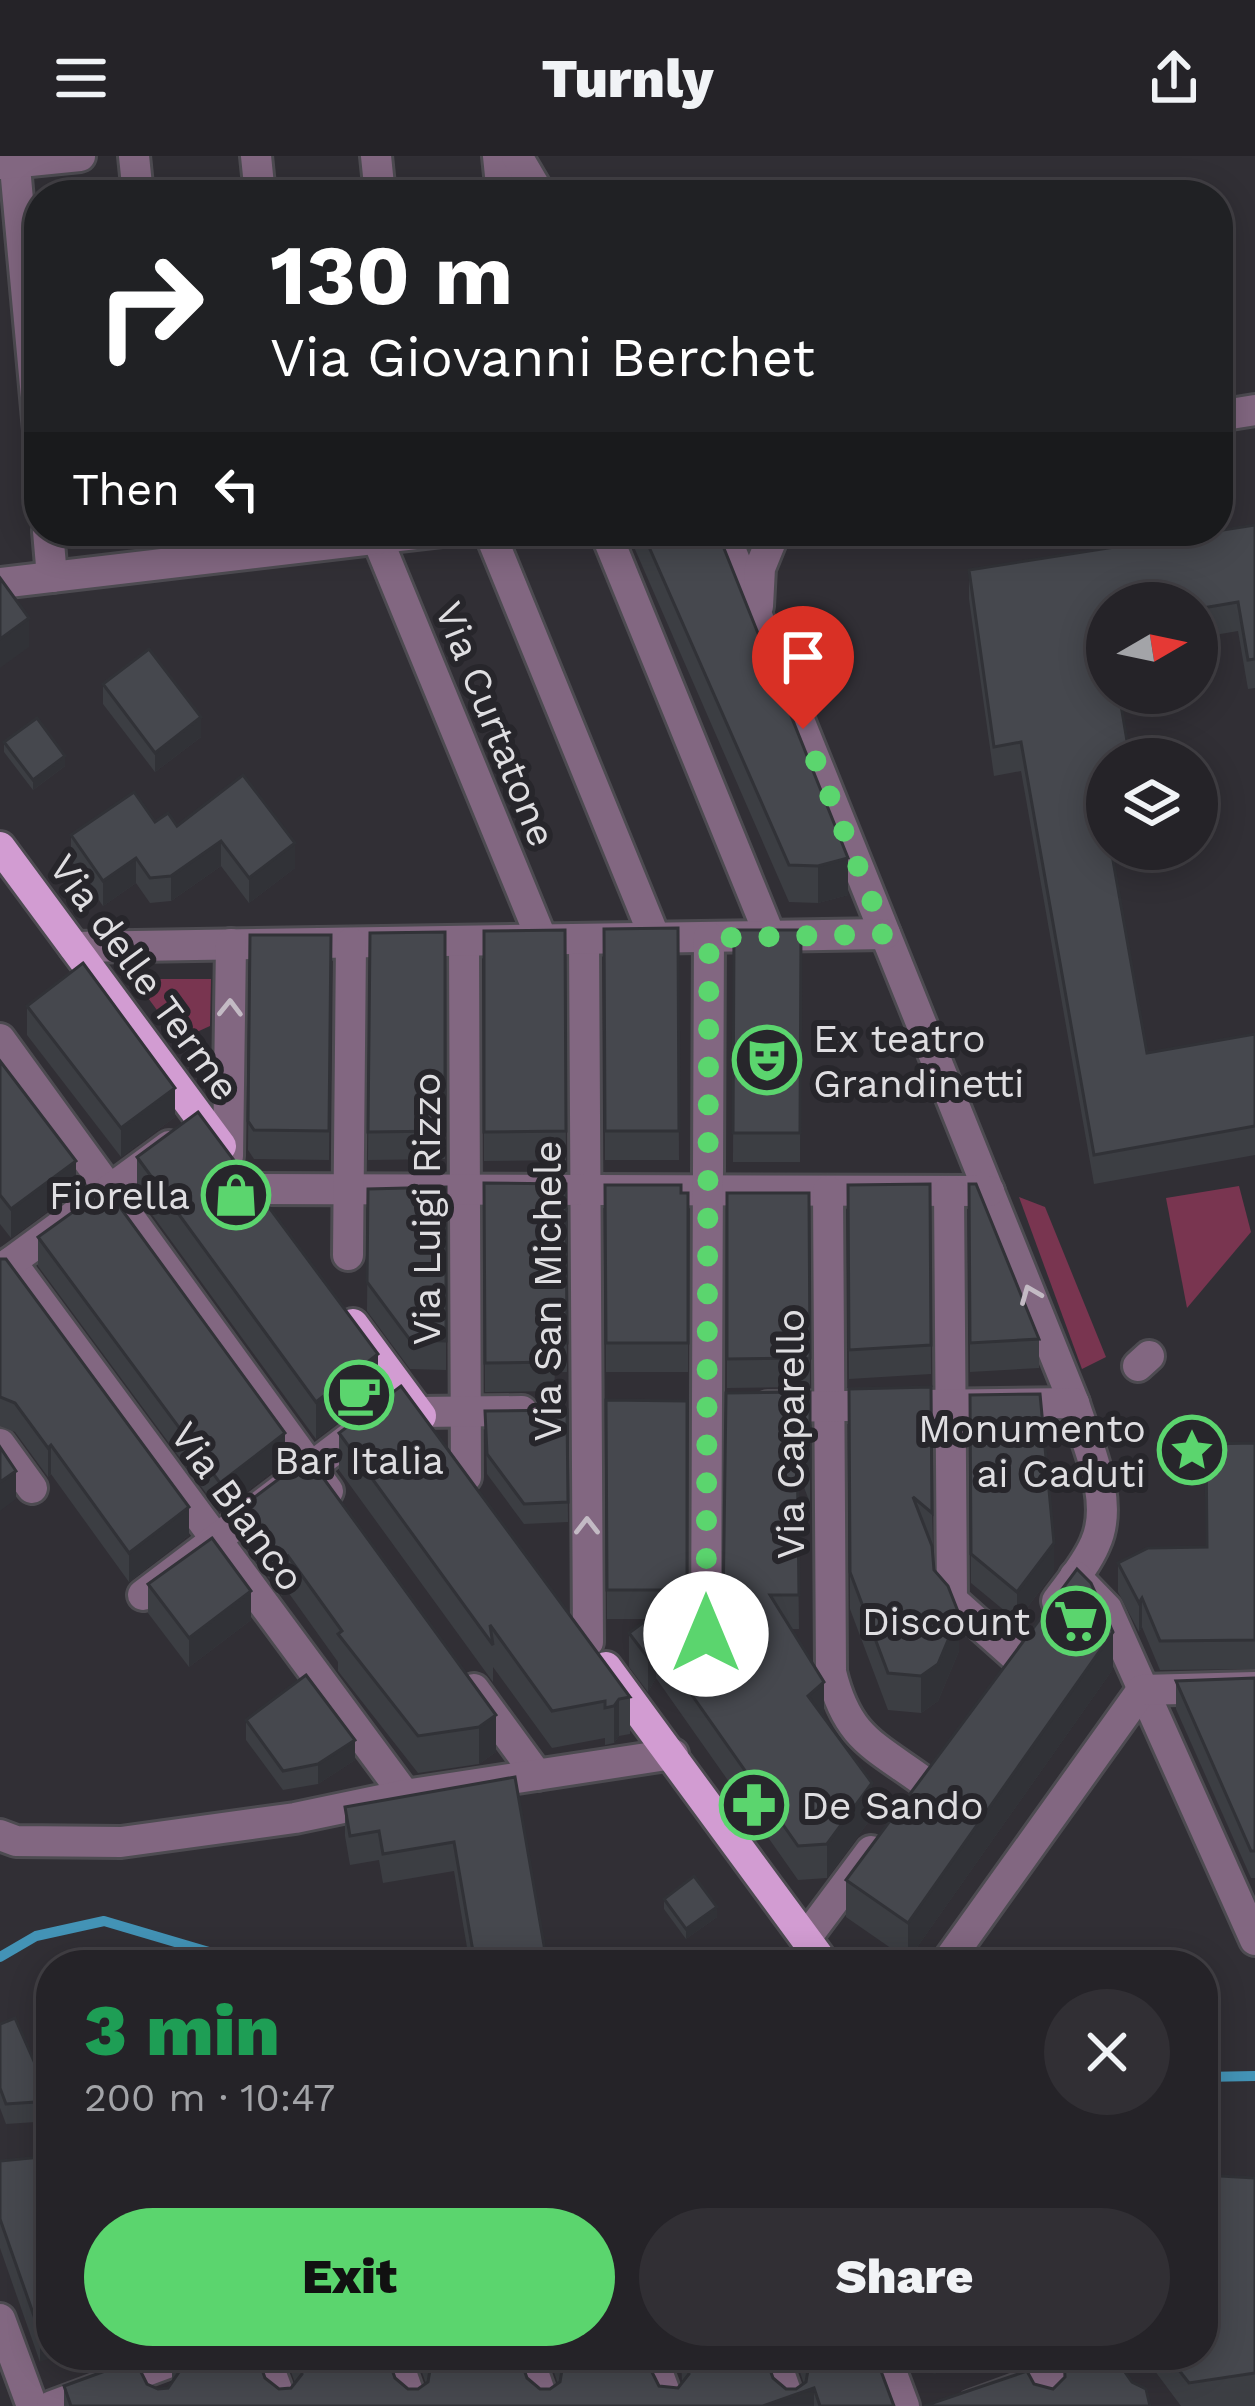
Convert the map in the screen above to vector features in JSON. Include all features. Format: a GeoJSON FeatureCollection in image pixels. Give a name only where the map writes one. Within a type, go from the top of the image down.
{"type":"FeatureCollection","features":[{"type":"Feature","properties":{"kind":"main road","name":"Via delle Terme"},"geometry":{"type":"LineString","coordinates":[[0,847],[281,1227]]}},
{"type":"Feature","properties":{"kind":"main road"},"geometry":{"type":"LineString","coordinates":[[336,1301],[486,1504]]}},
{"type":"Feature","properties":{"kind":"main road"},"geometry":{"type":"LineString","coordinates":[[562,1607],[814,1950]]}},
{"type":"Feature","properties":{"kind":"street"},"geometry":{"type":"LineString","coordinates":[[24,296],[9,161],[80,156]]}},
{"type":"Feature","properties":{"kind":"street"},"geometry":{"type":"LineString","coordinates":[[49,546],[52,577]]}},
{"type":"Feature","properties":{"kind":"street","name":"Via Curtatone"},"geometry":{"type":"LineString","coordinates":[[380,546],[542,940]]}},
{"type":"Feature","properties":{"kind":"street"},"geometry":{"type":"LineString","coordinates":[[495,546],[655,938]]}},
{"type":"Feature","properties":{"kind":"street"},"geometry":{"type":"LineString","coordinates":[[611,546],[770,936]]}},
{"type":"Feature","properties":{"kind":"street"},"geometry":{"type":"LineString","coordinates":[[729,546],[1074,1403],[1098,1480],[1102,1522],[1098,1540],[1022,1649],[952,1600],[949,1191]]}},
{"type":"Feature","properties":{"kind":"street"},"geometry":{"type":"LineString","coordinates":[[758,618],[760,568],[770,546]]}},
{"type":"Feature","properties":{"kind":"street"},"geometry":{"type":"LineString","coordinates":[[0,583],[52,577],[175,547]]}},
{"type":"Feature","properties":{"kind":"street"},"geometry":{"type":"LineString","coordinates":[[74,947],[885,934]]}},
{"type":"Feature","properties":{"kind":"street"},"geometry":{"type":"LineString","coordinates":[[706,1634],[717,1408],[708,1191],[709,938]]}},
{"type":"Feature","properties":{"kind":"street","name":"Via San Michele"},"geometry":{"type":"LineString","coordinates":[[584,939],[586,1190],[577,1410],[588,1642]]}},
{"type":"Feature","properties":{"kind":"street","name":"Via Luigi Rizzo"},"geometry":{"type":"LineString","coordinates":[[464,940],[466,1477]]}},
{"type":"Feature","properties":{"kind":"street"},"geometry":{"type":"LineString","coordinates":[[348,1255],[352,943]]}},
{"type":"Feature","properties":{"kind":"street"},"geometry":{"type":"LineString","coordinates":[[228,1156],[231,944]]}},
{"type":"Feature","properties":{"kind":"street"},"geometry":{"type":"LineString","coordinates":[[0,1040],[339,1506]]}},
{"type":"Feature","properties":{"kind":"street"},"geometry":{"type":"LineString","coordinates":[[6,1266],[203,1121]]}},
{"type":"Feature","properties":{"kind":"street"},"geometry":{"type":"LineString","coordinates":[[253,1189],[989,1191]]}},
{"type":"Feature","properties":{"kind":"street","name":"Via Caparello"},"geometry":{"type":"LineString","coordinates":[[828,1191],[830,1672],[840,1708],[860,1735],[923,1781]]}},
{"type":"Feature","properties":{"kind":"street","name":"Via Bianco"},"geometry":{"type":"LineString","coordinates":[[6,1266],[405,1795]]}},
{"type":"Feature","properties":{"kind":"street"},"geometry":{"type":"LineString","coordinates":[[717,1408],[1074,1403]]}},
{"type":"Feature","properties":{"kind":"street"},"geometry":{"type":"LineString","coordinates":[[143,1594],[310,1467],[412,1404],[466,1412],[577,1410]]}},
{"type":"Feature","properties":{"kind":"street"},"geometry":{"type":"LineString","coordinates":[[0,1444],[32,1488]]}},
{"type":"Feature","properties":{"kind":"street"},"geometry":{"type":"LineString","coordinates":[[1075,1576],[1107,1609],[1255,1940]]}},
{"type":"Feature","properties":{"kind":"street"},"geometry":{"type":"LineString","coordinates":[[452,1660],[537,1775]]}},
{"type":"Feature","properties":{"kind":"street"},"geometry":{"type":"LineString","coordinates":[[1142,1690],[1255,1687]]}},
{"type":"Feature","properties":{"kind":"street"},"geometry":{"type":"LineString","coordinates":[[956,1950],[1142,1690]]}},
{"type":"Feature","properties":{"kind":"street"},"geometry":{"type":"LineString","coordinates":[[0,1835],[39,1842],[121,1842],[295,1818],[405,1795],[673,1754]]}},
{"type":"Feature","properties":{"kind":"street"},"geometry":{"type":"LineString","coordinates":[[806,1938],[884,1834]]}},
{"type":"Feature","properties":{"kind":"street"},"geometry":{"type":"LineString","coordinates":[[0,2319],[32,2406]]}},
{"type":"Feature","properties":{"kind":"street"},"geometry":{"type":"LineString","coordinates":[[52,2406],[129,2370]]}},
{"type":"Feature","properties":{"kind":"street"},"geometry":{"type":"LineString","coordinates":[[147,2370],[160,2406]]}},
{"type":"Feature","properties":{"kind":"street"},"geometry":{"type":"LineString","coordinates":[[270,2370],[283,2406]]}},
{"type":"Feature","properties":{"kind":"street"},"geometry":{"type":"LineString","coordinates":[[400,2370],[413,2406]]}},
{"type":"Feature","properties":{"kind":"street"},"geometry":{"type":"LineString","coordinates":[[532,2370],[545,2406]]}},
{"type":"Feature","properties":{"kind":"street"},"geometry":{"type":"LineString","coordinates":[[657,2370],[670,2406]]}},
{"type":"Feature","properties":{"kind":"street"},"geometry":{"type":"LineString","coordinates":[[778,2370],[791,2406]]}},
{"type":"Feature","properties":{"kind":"street"},"geometry":{"type":"LineString","coordinates":[[891,2370],[904,2406]]}},
{"type":"Feature","properties":{"kind":"street"},"geometry":{"type":"LineString","coordinates":[[972,2406],[1081,2370]]}},
{"type":"Feature","properties":{"kind":"shaded area"},"geometry":{"type":"Polygon","coordinates":[[[148,979],[211,979],[210,1026],[179,1040],[140,987],[148,979]]]}},
{"type":"Feature","properties":{"kind":"shaded area"},"geometry":{"type":"Polygon","coordinates":[[[1239,1186],[1251,1232],[1187,1308],[1166,1198],[1239,1186]]]}},
{"type":"Feature","properties":{"kind":"shaded area"},"geometry":{"type":"Polygon","coordinates":[[[1019,1197],[1045,1207],[1106,1357],[1082,1369],[1019,1197]]]}},
{"type":"Feature","properties":{"kind":"building"},"geometry":{"type":"Polygon","coordinates":[[[1255,525],[1255,659],[1248,660],[1238,602],[1218,605],[1218,582],[1086,582],[1086,714],[1122,714],[1126,738],[1086,738],[1086,870],[1115,870],[1147,1053],[1255,1034],[1255,1126],[1094,1155],[1021,742],[994,747],[969,570],[1122,546],[1233,546],[1233,528],[1255,525]]]}},
{"type":"Feature","properties":{"kind":"building"},"geometry":{"type":"Polygon","coordinates":[[[649,546],[723,546],[848,858],[818,866],[789,865],[649,546]]]}},
{"type":"Feature","properties":{"kind":"building"},"geometry":{"type":"Polygon","coordinates":[[[0,578],[29,618],[0,639],[0,578]]]}},
{"type":"Feature","properties":{"kind":"building"},"geometry":{"type":"Polygon","coordinates":[[[149,649],[201,717],[155,753],[103,684],[149,649]]]}},
{"type":"Feature","properties":{"kind":"building"},"geometry":{"type":"Polygon","coordinates":[[[37,718],[65,756],[33,780],[4,742],[37,718]]]}},
{"type":"Feature","properties":{"kind":"building"},"geometry":{"type":"Polygon","coordinates":[[[243,775],[295,843],[249,878],[221,841],[171,876],[150,878],[136,858],[103,881],[71,835],[134,792],[155,822],[168,813],[177,826],[243,775]]]}},
{"type":"Feature","properties":{"kind":"building"},"geometry":{"type":"Polygon","coordinates":[[[678,928],[679,1131],[605,1131],[604,929],[678,928]]]}},
{"type":"Feature","properties":{"kind":"building"},"geometry":{"type":"Polygon","coordinates":[[[565,930],[566,1131],[484,1132],[484,931],[565,930]]]}},
{"type":"Feature","properties":{"kind":"building","name":"Ex teatro Grandinetti"},"geometry":{"type":"Polygon","coordinates":[[[734,930],[801,930],[800,1133],[733,1133],[734,930]]]}},
{"type":"Feature","properties":{"kind":"building"},"geometry":{"type":"Polygon","coordinates":[[[445,932],[445,1131],[368,1132],[370,933],[445,932]]]}},
{"type":"Feature","properties":{"kind":"building"},"geometry":{"type":"Polygon","coordinates":[[[250,935],[331,935],[329,1131],[254,1130],[248,1121],[250,935]]]}},
{"type":"Feature","properties":{"kind":"building"},"geometry":{"type":"Polygon","coordinates":[[[83,963],[175,1088],[121,1128],[27,1006],[83,963]]]}},
{"type":"Feature","properties":{"kind":"building"},"geometry":{"type":"Polygon","coordinates":[[[0,1061],[76,1161],[11,1209],[0,1195],[0,1061]]]}},
{"type":"Feature","properties":{"kind":"building"},"geometry":{"type":"Polygon","coordinates":[[[198,1112],[378,1354],[316,1402],[137,1157],[198,1112]]]}},
{"type":"Feature","properties":{"kind":"building"},"geometry":{"type":"Polygon","coordinates":[[[484,1183],[566,1184],[567,1343],[555,1343],[554,1362],[485,1363],[484,1183]]]}},
{"type":"Feature","properties":{"kind":"building"},"geometry":{"type":"Polygon","coordinates":[[[930,1184],[931,1345],[849,1350],[848,1185],[930,1184]]]}},
{"type":"Feature","properties":{"kind":"building"},"geometry":{"type":"Polygon","coordinates":[[[969,1184],[976,1184],[1039,1339],[970,1343],[969,1184]]]}},
{"type":"Feature","properties":{"kind":"building"},"geometry":{"type":"Polygon","coordinates":[[[605,1185],[681,1185],[681,1193],[688,1193],[688,1343],[606,1343],[605,1185]]]}},
{"type":"Feature","properties":{"kind":"building"},"geometry":{"type":"Polygon","coordinates":[[[446,1187],[446,1341],[410,1340],[367,1282],[368,1189],[446,1187]]]}},
{"type":"Feature","properties":{"kind":"building"},"geometry":{"type":"Polygon","coordinates":[[[106,1188],[285,1433],[220,1483],[38,1237],[106,1188]]]}},
{"type":"Feature","properties":{"kind":"building"},"geometry":{"type":"Polygon","coordinates":[[[727,1193],[809,1193],[810,1358],[727,1359],[727,1193]]]}},
{"type":"Feature","properties":{"kind":"building"},"geometry":{"type":"Polygon","coordinates":[[[0,1259],[6,1259],[189,1507],[129,1553],[51,1445],[48,1448],[15,1403],[0,1397],[0,1259]]]}},
{"type":"Feature","properties":{"kind":"building"},"geometry":{"type":"Polygon","coordinates":[[[401,1386],[630,1697],[605,1708],[605,1701],[552,1711],[490,1625],[493,1645],[339,1433],[401,1386]]]}},
{"type":"Feature","properties":{"kind":"building"},"geometry":{"type":"Polygon","coordinates":[[[931,1387],[932,1513],[913,1497],[932,1546],[934,1570],[948,1586],[959,1614],[938,1664],[921,1676],[888,1673],[850,1572],[849,1389],[931,1387]]]}},
{"type":"Feature","properties":{"kind":"building"},"geometry":{"type":"Polygon","coordinates":[[[810,1392],[810,1469],[797,1433],[799,1595],[770,1595],[824,1682],[808,1696],[872,1783],[827,1844],[798,1846],[656,1644],[648,1658],[629,1633],[687,1590],[689,1609],[697,1617],[715,1617],[723,1609],[726,1393],[810,1392]]]}},
{"type":"Feature","properties":{"kind":"building"},"geometry":{"type":"Polygon","coordinates":[[[1040,1394],[1054,1543],[1017,1592],[971,1554],[970,1395],[1040,1394]]]}},
{"type":"Feature","properties":{"kind":"building"},"geometry":{"type":"Polygon","coordinates":[[[606,1400],[687,1401],[687,1590],[607,1590],[606,1400]]]}},
{"type":"Feature","properties":{"kind":"building"},"geometry":{"type":"Polygon","coordinates":[[[567,1410],[568,1502],[524,1504],[487,1454],[485,1411],[567,1410]]]}},
{"type":"Feature","properties":{"kind":"building"},"geometry":{"type":"Polygon","coordinates":[[[1255,1443],[1255,1640],[1160,1641],[1142,1598],[1139,1603],[1118,1563],[1148,1548],[1207,1547],[1206,1444],[1255,1443]]]}},
{"type":"Feature","properties":{"kind":"building"},"geometry":{"type":"Polygon","coordinates":[[[0,1447],[16,1471],[0,1482],[0,1447]]]}},
{"type":"Feature","properties":{"kind":"building"},"geometry":{"type":"Polygon","coordinates":[[[308,1457],[496,1715],[479,1727],[418,1736],[338,1634],[342,1631],[288,1556],[282,1559],[243,1506],[308,1457]]]}},
{"type":"Feature","properties":{"kind":"building"},"geometry":{"type":"Polygon","coordinates":[[[212,1538],[251,1591],[189,1638],[148,1584],[212,1538]]]}},
{"type":"Feature","properties":{"kind":"building"},"geometry":{"type":"Polygon","coordinates":[[[1077,1569],[1091,1583],[1113,1632],[908,1923],[846,1880],[1077,1569]]]}},
{"type":"Feature","properties":{"kind":"building"},"geometry":{"type":"Polygon","coordinates":[[[306,1675],[355,1740],[318,1764],[283,1771],[246,1720],[306,1675]]]}},
{"type":"Feature","properties":{"kind":"building"},"geometry":{"type":"Polygon","coordinates":[[[1255,1678],[1255,1851],[1251,1851],[1176,1681],[1255,1678]]]}},
{"type":"Feature","properties":{"kind":"building"},"geometry":{"type":"Polygon","coordinates":[[[515,1777],[545,1950],[473,1950],[454,1842],[383,1854],[379,1831],[350,1836],[345,1807],[515,1777]]]}},
{"type":"Feature","properties":{"kind":"building"},"geometry":{"type":"Polygon","coordinates":[[[694,1876],[717,1907],[686,1929],[664,1899],[694,1876]]]}},
{"type":"Feature","properties":{"kind":"building"},"geometry":{"type":"Polygon","coordinates":[[[15,2018],[36,2066],[36,2102],[6,2104],[0,2088],[0,2024],[15,2018]]]}},
{"type":"Feature","properties":{"kind":"building"},"geometry":{"type":"Polygon","coordinates":[[[36,2157],[36,2322],[0,2219],[0,2161],[36,2157]]]}},
{"type":"Feature","properties":{"kind":"building"},"geometry":{"type":"Polygon","coordinates":[[[1218,2176],[1255,2178],[1255,2373],[1189,2383],[1179,2370],[1218,2370],[1218,2176]]]}},
{"type":"Feature","properties":{"kind":"building"},"geometry":{"type":"Polygon","coordinates":[[[108,2370],[140,2370],[147,2384],[168,2388],[179,2372],[262,2370],[279,2389],[291,2388],[301,2370],[392,2370],[408,2389],[418,2389],[428,2382],[430,2370],[524,2370],[540,2389],[550,2389],[560,2382],[562,2370],[651,2370],[659,2386],[678,2388],[688,2370],[770,2370],[786,2389],[796,2389],[806,2382],[808,2370],[881,2370],[894,2406],[820,2406],[814,2388],[763,2406],[71,2406],[64,2386],[108,2370]]]}},
{"type":"Feature","properties":{"kind":"building"},"geometry":{"type":"Polygon","coordinates":[[[1065,2370],[1124,2370],[1132,2382],[1146,2389],[1150,2406],[924,2406],[1027,2371],[1034,2384],[1053,2389],[1065,2377],[1065,2370]]]}},
{"type":"Feature","properties":{"kind":"waterway"},"geometry":{"type":"LineString","coordinates":[[0,1957],[36,1936],[104,1921],[202,1950]]}},
{"type":"Feature","properties":{"kind":"waterway"},"geometry":{"type":"LineString","coordinates":[[1218,2077],[1255,2076]]}},
{"type":"Feature","properties":{"kind":"place","name":"Ex teatro Grandinetti"},"geometry":{"type":"Point","coordinates":[767,1060]}},
{"type":"Feature","properties":{"kind":"place","name":"Fiorella"},"geometry":{"type":"Point","coordinates":[236,1195]}},
{"type":"Feature","properties":{"kind":"place","name":"Bar Italia"},"geometry":{"type":"Point","coordinates":[359,1395]}},
{"type":"Feature","properties":{"kind":"place","name":"Monumento ai Caduti"},"geometry":{"type":"Point","coordinates":[1192,1450]}},
{"type":"Feature","properties":{"kind":"place","name":"Discount"},"geometry":{"type":"Point","coordinates":[1076,1621]}},
{"type":"Feature","properties":{"kind":"place","name":"De Sando"},"geometry":{"type":"Point","coordinates":[754,1805]}},
{"type":"Feature","properties":{"kind":"route"},"geometry":{"type":"LineString","coordinates":[[706,1634],[709,938],[885,934],[803,729]]}}]}
